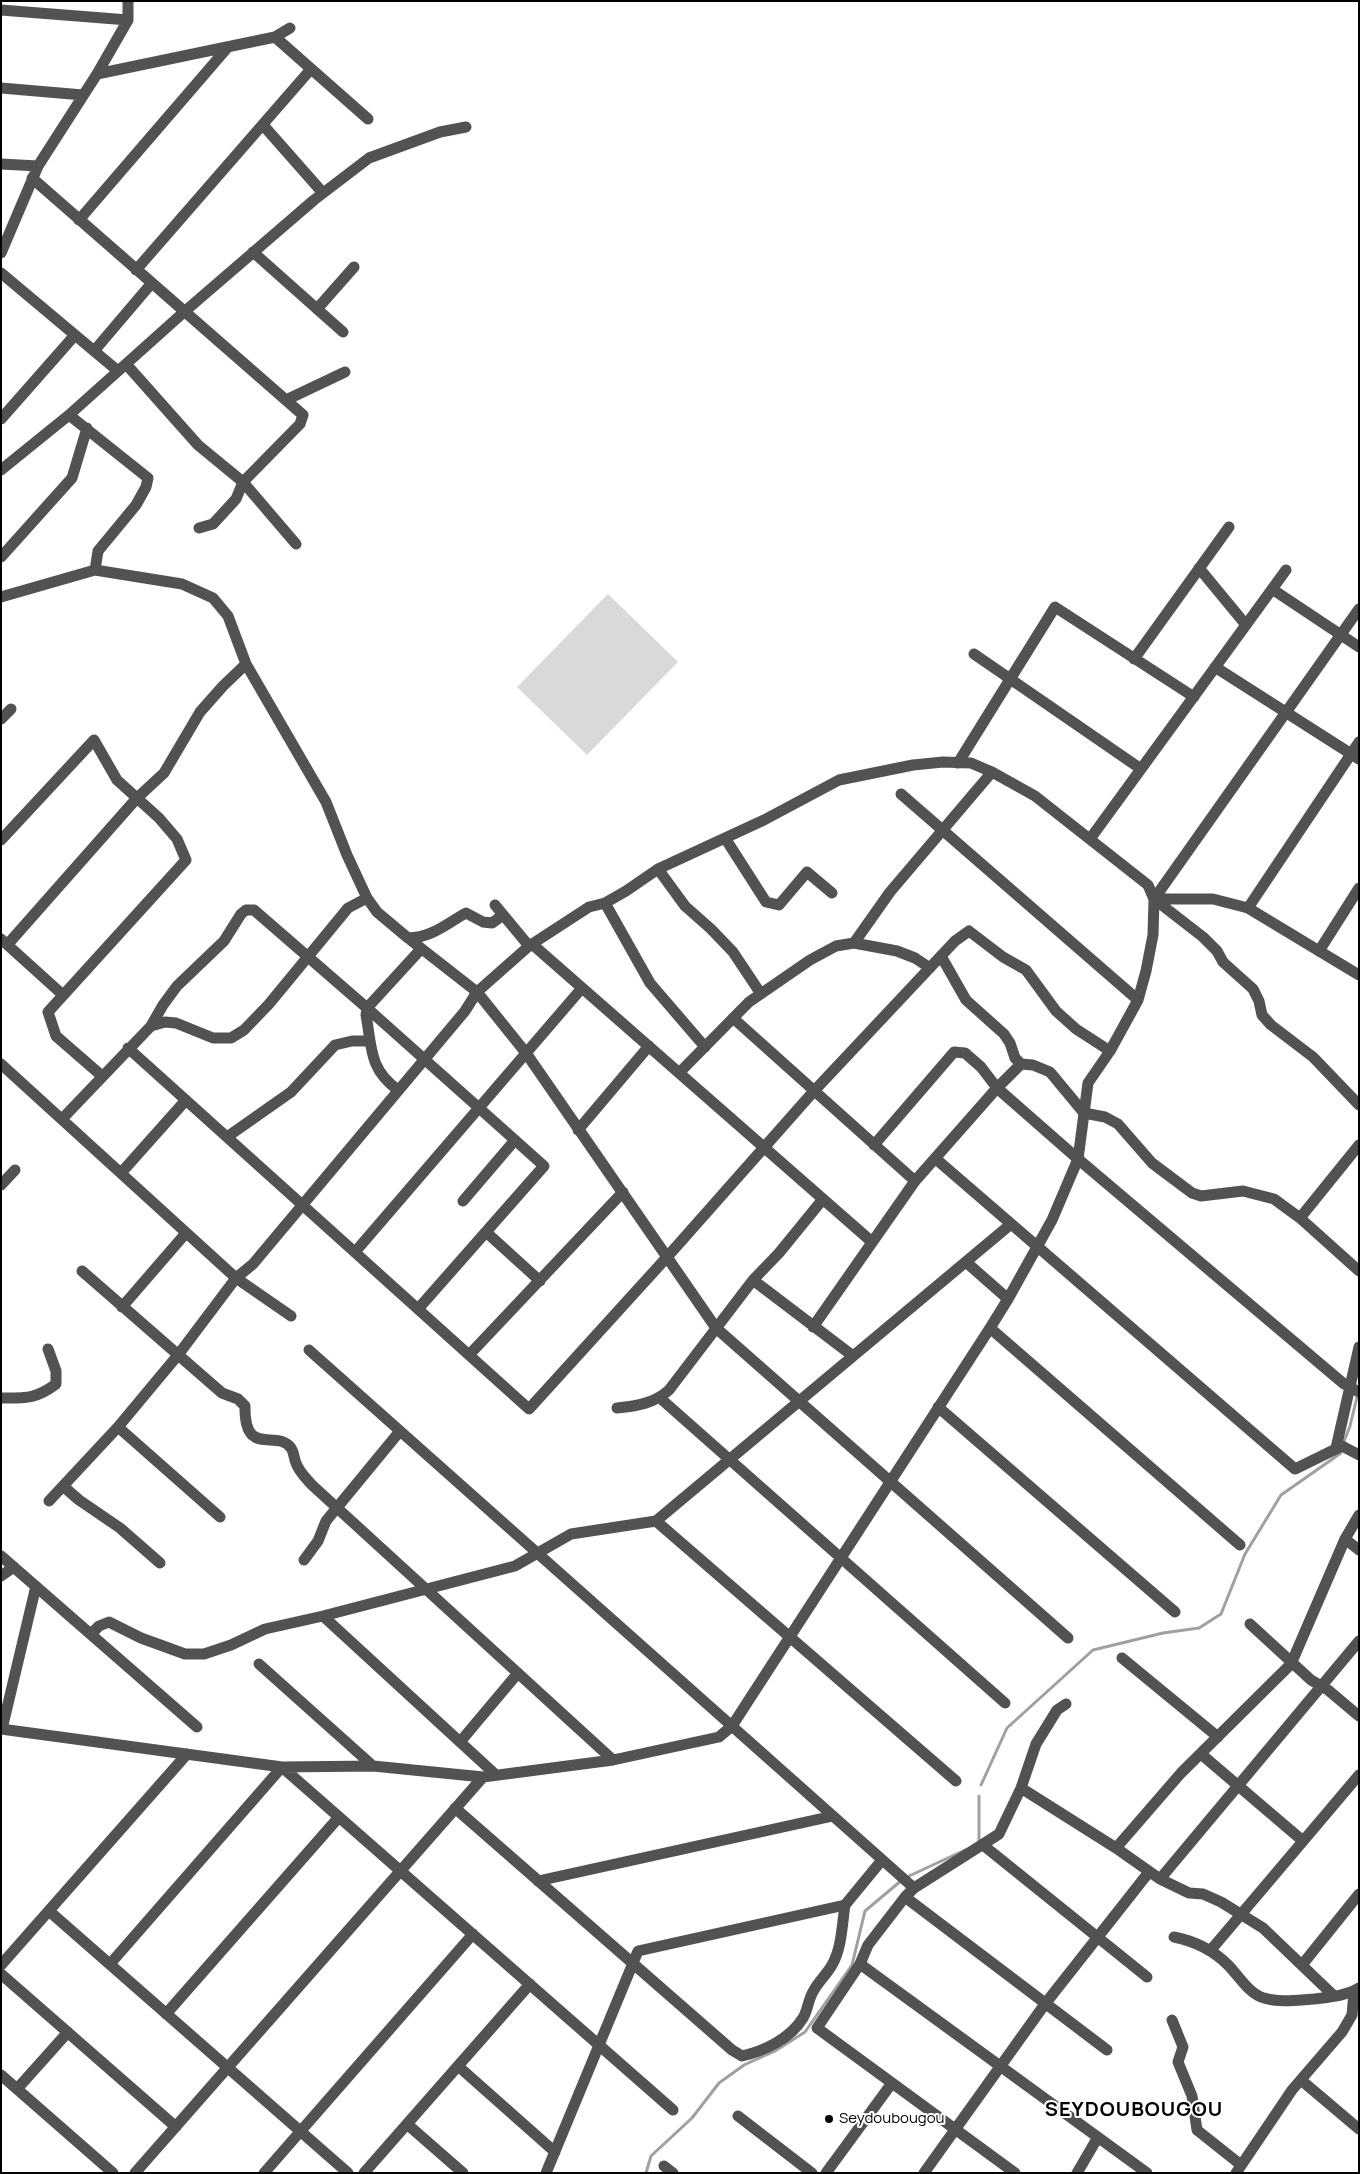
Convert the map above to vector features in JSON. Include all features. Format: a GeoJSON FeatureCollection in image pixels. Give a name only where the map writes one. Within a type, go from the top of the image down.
{"type":"FeatureCollection","features":[{"type":"Feature","properties":{"kind":"street"},"geometry":{"type":"LineString","coordinates":[[1,254],[4,240],[38,166],[97,74],[128,20],[129,2]]}},
{"type":"Feature","properties":{"kind":"street"},"geometry":{"type":"LineString","coordinates":[[1,10],[20,6],[128,20]]}},
{"type":"Feature","properties":{"kind":"street"},"geometry":{"type":"LineString","coordinates":[[97,74],[275,37],[290,28]]}},
{"type":"Feature","properties":{"kind":"street"},"geometry":{"type":"LineString","coordinates":[[275,37],[368,119]]}},
{"type":"Feature","properties":{"kind":"street"},"geometry":{"type":"LineString","coordinates":[[79,220],[228,47]]}},
{"type":"Feature","properties":{"kind":"street"},"geometry":{"type":"LineString","coordinates":[[136,270],[311,69]]}},
{"type":"Feature","properties":{"kind":"street"},"geometry":{"type":"LineString","coordinates":[[1,88],[83,95]]}},
{"type":"Feature","properties":{"kind":"street"},"geometry":{"type":"LineString","coordinates":[[263,125],[323,193]]}},
{"type":"Feature","properties":{"kind":"street"},"geometry":{"type":"LineString","coordinates":[[1,470],[69,415],[253,252],[323,193],[370,158],[440,132],[466,127]]}},
{"type":"Feature","properties":{"kind":"street"},"geometry":{"type":"LineString","coordinates":[[1,164],[38,166]]}},
{"type":"Feature","properties":{"kind":"street"},"geometry":{"type":"LineString","coordinates":[[32,178],[151,284],[303,414],[300,424],[243,482],[236,499],[213,524],[198,528]]}},
{"type":"Feature","properties":{"kind":"street"},"geometry":{"type":"LineString","coordinates":[[253,252],[343,332]]}},
{"type":"Feature","properties":{"kind":"street"},"geometry":{"type":"LineString","coordinates":[[317,309],[354,266]]}},
{"type":"Feature","properties":{"kind":"street"},"geometry":{"type":"LineString","coordinates":[[1,272],[94,351],[122,368],[198,445],[243,482],[296,544]]}},
{"type":"Feature","properties":{"kind":"street"},"geometry":{"type":"LineString","coordinates":[[94,351],[151,284]]}},
{"type":"Feature","properties":{"kind":"street"},"geometry":{"type":"LineString","coordinates":[[1,419],[75,335]]}},
{"type":"Feature","properties":{"kind":"street"},"geometry":{"type":"LineString","coordinates":[[286,400],[345,372]]}},
{"type":"Feature","properties":{"kind":"street"},"geometry":{"type":"LineString","coordinates":[[69,415],[148,478],[146,487],[136,506],[98,551],[96,570]]}},
{"type":"Feature","properties":{"kind":"street"},"geometry":{"type":"LineString","coordinates":[[1,557],[72,478],[87,428]]}},
{"type":"Feature","properties":{"kind":"street"},"geometry":{"type":"LineString","coordinates":[[1134,659],[1229,527]]}},
{"type":"Feature","properties":{"kind":"street"},"geometry":{"type":"LineString","coordinates":[[1199,568],[1246,625]]}},
{"type":"Feature","properties":{"kind":"street"},"geometry":{"type":"LineString","coordinates":[[1,597],[96,570],[182,584],[213,598],[228,616],[246,664],[326,802],[347,855],[377,912],[477,992],[526,1053],[716,1328],[1068,1638]]}},
{"type":"Feature","properties":{"kind":"street"},"geometry":{"type":"LineString","coordinates":[[1090,839],[1286,570]]}},
{"type":"Feature","properties":{"kind":"street"},"geometry":{"type":"LineString","coordinates":[[1272,589],[1359,647]]}},
{"type":"Feature","properties":{"kind":"street"},"geometry":{"type":"LineString","coordinates":[[958,763],[1055,607],[1194,697]]}},
{"type":"Feature","properties":{"kind":"street"},"geometry":{"type":"LineString","coordinates":[[1154,899],[1359,609]]}},
{"type":"Feature","properties":{"kind":"street"},"geometry":{"type":"LineString","coordinates":[[974,654],[1141,769]]}},
{"type":"Feature","properties":{"kind":"street"},"geometry":{"type":"LineString","coordinates":[[64,995],[4,941],[137,798],[164,773],[200,712],[246,664]]}},
{"type":"Feature","properties":{"kind":"street"},"geometry":{"type":"LineString","coordinates":[[1215,667],[1355,757]]}},
{"type":"Feature","properties":{"kind":"street"},"geometry":{"type":"LineString","coordinates":[[1,719],[11,709]]}},
{"type":"Feature","properties":{"kind":"street"},"geometry":{"type":"LineString","coordinates":[[1,840],[94,740],[117,780],[177,839],[186,860],[48,1012],[56,1036],[102,1076]]}},
{"type":"Feature","properties":{"kind":"street"},"geometry":{"type":"LineString","coordinates":[[1248,908],[1355,757],[1359,742]]}},
{"type":"Feature","properties":{"kind":"street"},"geometry":{"type":"LineString","coordinates":[[36,1586],[1,1729],[282,1767],[373,1766],[482,1777],[614,1760],[719,1736],[732,1726],[990,1328],[1052,1220],[1078,1159],[1088,1083],[1110,1051],[1138,1000],[1153,934],[1154,899],[1148,886],[1035,796],[992,772],[971,763],[958,763],[913,765],[839,780],[764,820],[658,869],[605,903],[589,907],[530,945],[477,992],[465,1011],[303,1205],[252,1264],[236,1278],[178,1355],[118,1427],[49,1501]]}},
{"type":"Feature","properties":{"kind":"street"},"geometry":{"type":"LineString","coordinates":[[854,943],[890,892],[992,772]]}},
{"type":"Feature","properties":{"kind":"street"},"geometry":{"type":"LineString","coordinates":[[902,794],[1138,1000]]}},
{"type":"Feature","properties":{"kind":"street"},"geometry":{"type":"LineString","coordinates":[[725,838],[766,902],[779,905],[807,872],[832,893]]}},
{"type":"Feature","properties":{"kind":"street"},"geometry":{"type":"LineString","coordinates":[[658,869],[685,906],[733,952],[761,994]]}},
{"type":"Feature","properties":{"kind":"street"},"geometry":{"type":"LineString","coordinates":[[1319,951],[1359,888]]}},
{"type":"Feature","properties":{"kind":"street"},"geometry":{"type":"LineString","coordinates":[[151,1026],[165,1022],[176,1023],[213,1038],[231,1038],[244,1030],[348,908],[368,898]]}},
{"type":"Feature","properties":{"kind":"street"},"geometry":{"type":"LineString","coordinates":[[1154,899],[1213,899],[1248,908],[1359,975]]}},
{"type":"Feature","properties":{"kind":"street"},"geometry":{"type":"LineString","coordinates":[[1154,899],[1217,951],[1222,962],[1253,989],[1259,1001],[1262,1015],[1313,1057],[1359,1105]]}},
{"type":"Feature","properties":{"kind":"street"},"geometry":{"type":"LineString","coordinates":[[605,903],[650,983],[705,1047]]}},
{"type":"Feature","properties":{"kind":"street"},"geometry":{"type":"LineString","coordinates":[[495,905],[530,945],[649,1046],[872,1242]]}},
{"type":"Feature","properties":{"kind":"street"},"geometry":{"type":"LineString","coordinates":[[62,1119],[151,1026],[162,1005],[177,986],[224,941],[234,923],[246,910],[254,910],[544,1166],[418,1309]]}},
{"type":"Feature","properties":{"kind":"street"},"geometry":{"type":"LineString","coordinates":[[408,938],[420,938],[437,932],[466,913],[483,922],[492,923],[504,915]]}},
{"type":"Feature","properties":{"kind":"street"},"geometry":{"type":"LineString","coordinates":[[128,1048],[529,1409],[765,1148],[814,1091],[955,941],[969,931],[1003,957],[1026,970],[1056,1011],[1076,1029],[1110,1051]]}},
{"type":"Feature","properties":{"kind":"street"},"geometry":{"type":"LineString","coordinates":[[679,1073],[749,1002],[836,946],[854,943],[897,951],[915,958],[930,968]]}},
{"type":"Feature","properties":{"kind":"street"},"geometry":{"type":"LineString","coordinates":[[398,1090],[385,1080],[378,1070],[370,1041],[366,1016],[367,1008],[421,949]]}},
{"type":"Feature","properties":{"kind":"street"},"geometry":{"type":"LineString","coordinates":[[941,956],[966,1000],[1004,1034],[1010,1043],[1015,1058],[1021,1064],[1032,1065],[1050,1072],[1084,1113],[1104,1117],[1118,1124],[1152,1162],[1192,1193],[1201,1196],[1243,1191],[1274,1199],[1300,1218],[1359,1271]]}},
{"type":"Feature","properties":{"kind":"street"},"geometry":{"type":"LineString","coordinates":[[355,1252],[582,988]]}},
{"type":"Feature","properties":{"kind":"street"},"geometry":{"type":"LineString","coordinates":[[733,1018],[915,1182]]}},
{"type":"Feature","properties":{"kind":"street"},"geometry":{"type":"LineString","coordinates":[[226,1137],[291,1092],[335,1045],[352,1041],[370,1041]]}},
{"type":"Feature","properties":{"kind":"street"},"geometry":{"type":"LineString","coordinates":[[578,1130],[649,1046]]}},
{"type":"Feature","properties":{"kind":"street"},"geometry":{"type":"LineString","coordinates":[[874,1145],[954,1052],[965,1053],[981,1067],[997,1088],[1078,1159],[1354,1389]]}},
{"type":"Feature","properties":{"kind":"street"},"geometry":{"type":"LineString","coordinates":[[1,1064],[236,1278],[291,1316]]}},
{"type":"Feature","properties":{"kind":"street"},"geometry":{"type":"LineString","coordinates":[[814,1327],[915,1182],[997,1088],[1021,1064]]}},
{"type":"Feature","properties":{"kind":"street"},"geometry":{"type":"LineString","coordinates":[[121,1173],[186,1100]]}},
{"type":"Feature","properties":{"kind":"street"},"geometry":{"type":"LineString","coordinates":[[463,1201],[515,1140]]}},
{"type":"Feature","properties":{"kind":"street"},"geometry":{"type":"LineString","coordinates":[[1300,1218],[1354,1159],[1359,1145]]}},
{"type":"Feature","properties":{"kind":"street"},"geometry":{"type":"LineString","coordinates":[[936,1159],[1294,1470],[1342,1446],[1359,1455]]}},
{"type":"Feature","properties":{"kind":"street"},"geometry":{"type":"LineString","coordinates":[[1,1185],[16,1170]]}},
{"type":"Feature","properties":{"kind":"street"},"geometry":{"type":"LineString","coordinates":[[470,1355],[623,1192]]}},
{"type":"Feature","properties":{"kind":"street"},"geometry":{"type":"LineString","coordinates":[[617,1408],[632,1407],[660,1398],[669,1390],[753,1280],[779,1253],[823,1199]]}},
{"type":"Feature","properties":{"kind":"street"},"geometry":{"type":"LineString","coordinates":[[91,1634],[99,1626],[109,1622],[142,1638],[185,1654],[204,1654],[231,1645],[265,1629],[323,1616],[515,1566],[571,1534],[656,1521],[1011,1224]]}},
{"type":"Feature","properties":{"kind":"street"},"geometry":{"type":"LineString","coordinates":[[122,1307],[186,1232]]}},
{"type":"Feature","properties":{"kind":"street"},"geometry":{"type":"LineString","coordinates":[[486,1232],[540,1281]]}},
{"type":"Feature","properties":{"kind":"street"},"geometry":{"type":"LineString","coordinates":[[966,1262],[1008,1299]]}},
{"type":"Feature","properties":{"kind":"street"},"geometry":{"type":"LineString","coordinates":[[82,1271],[222,1393],[238,1399],[245,1406],[244,1419],[248,1429],[256,1437],[265,1441],[278,1440],[292,1448],[300,1472],[312,1485],[614,1760]]}},
{"type":"Feature","properties":{"kind":"street"},"geometry":{"type":"LineString","coordinates":[[753,1280],[853,1356]]}},
{"type":"Feature","properties":{"kind":"street"},"geometry":{"type":"LineString","coordinates":[[990,1328],[1240,1545]]}},
{"type":"Feature","properties":{"kind":"street"},"geometry":{"type":"LineString","coordinates":[[1336,1448],[1354,1389],[1359,1347]]}},
{"type":"Feature","properties":{"kind":"street"},"geometry":{"type":"LineString","coordinates":[[1,1398],[42,1395],[56,1384],[56,1371],[48,1349]]}},
{"type":"Feature","properties":{"kind":"street"},"geometry":{"type":"LineString","coordinates":[[309,1350],[914,1888]]}},
{"type":"Feature","properties":{"kind":"street"},"geometry":{"type":"LineString","coordinates":[[660,1398],[1005,1704]]}},
{"type":"Feature","properties":{"kind":"street"},"geometry":{"type":"LineString","coordinates":[[938,1407],[1175,1612]]}},
{"type":"Feature","properties":{"kind":"street"},"geometry":{"type":"LineString","coordinates":[[118,1427],[220,1518]]}},
{"type":"Feature","properties":{"kind":"street"},"geometry":{"type":"LineString","coordinates":[[304,1560],[318,1541],[326,1520],[400,1431]]}},
{"type":"Feature","properties":{"kind":"street"},"geometry":{"type":"LineString","coordinates":[[63,1486],[79,1500],[120,1528],[160,1563]]}},
{"type":"Feature","properties":{"kind":"street"},"geometry":{"type":"LineString","coordinates":[[1116,1848],[1182,1773],[1291,1664],[1344,1539],[1359,1515]]}},
{"type":"Feature","properties":{"kind":"street"},"geometry":{"type":"LineString","coordinates":[[656,1521],[956,1781]]}},
{"type":"Feature","properties":{"kind":"street"},"geometry":{"type":"LineString","coordinates":[[1344,1539],[1359,1550]]}},
{"type":"Feature","properties":{"kind":"street"},"geometry":{"type":"LineString","coordinates":[[1,1556],[196,1727]]}},
{"type":"Feature","properties":{"kind":"street"},"geometry":{"type":"LineString","coordinates":[[1,1576],[14,1567]]}},
{"type":"Feature","properties":{"kind":"street"},"geometry":{"type":"LineString","coordinates":[[323,1616],[496,1775]]}},
{"type":"Feature","properties":{"kind":"street"},"geometry":{"type":"LineString","coordinates":[[1250,1624],[1291,1664],[1311,1680],[1328,1690],[1359,1716]]}},
{"type":"Feature","properties":{"kind":"street"},"geometry":{"type":"LineString","coordinates":[[1160,1879],[1359,1641]]}},
{"type":"Feature","properties":{"kind":"street"},"geometry":{"type":"LineString","coordinates":[[1122,1658],[1218,1736]]}},
{"type":"Feature","properties":{"kind":"street"},"geometry":{"type":"LineString","coordinates":[[259,1664],[373,1766]]}},
{"type":"Feature","properties":{"kind":"street"},"geometry":{"type":"LineString","coordinates":[[460,1742],[518,1672]]}},
{"type":"Feature","properties":{"kind":"street"},"geometry":{"type":"LineString","coordinates":[[1015,2173],[817,2028],[860,1964],[868,1945],[905,1896],[914,1888],[983,1846],[999,1834],[1021,1788],[1033,1748],[1057,1710],[1066,1704]]}},
{"type":"Feature","properties":{"kind":"street"},"geometry":{"type":"LineString","coordinates":[[1,1965],[187,1754]]}},
{"type":"Feature","properties":{"kind":"street"},"geometry":{"type":"LineString","coordinates":[[1201,1754],[1303,1841]]}},
{"type":"Feature","properties":{"kind":"street"},"geometry":{"type":"LineString","coordinates":[[282,1767],[673,2110]]}},
{"type":"Feature","properties":{"kind":"street"},"geometry":{"type":"LineString","coordinates":[[110,1964],[282,1767]]}},
{"type":"Feature","properties":{"kind":"street"},"geometry":{"type":"LineString","coordinates":[[1210,1951],[1359,1775]]}},
{"type":"Feature","properties":{"kind":"street"},"geometry":{"type":"LineString","coordinates":[[135,2173],[482,1777]]}},
{"type":"Feature","properties":{"kind":"street"},"geometry":{"type":"LineString","coordinates":[[1021,1788],[1116,1848],[1160,1879],[1189,1893],[1203,1894],[1263,1928],[1334,1996]]}},
{"type":"Feature","properties":{"kind":"street"},"geometry":{"type":"LineString","coordinates":[[455,1808],[632,1965],[732,2050],[742,2056],[758,2052],[786,2036],[804,2017],[810,1996],[832,1965],[837,1953],[845,1905],[882,1860]]}},
{"type":"Feature","properties":{"kind":"street"},"geometry":{"type":"LineString","coordinates":[[538,1880],[833,1816]]}},
{"type":"Feature","properties":{"kind":"street"},"geometry":{"type":"LineString","coordinates":[[166,2014],[339,1817]]}},
{"type":"Feature","properties":{"kind":"street"},"geometry":{"type":"LineString","coordinates":[[983,1846],[1148,1977]]}},
{"type":"Feature","properties":{"kind":"street"},"geometry":{"type":"LineString","coordinates":[[925,2173],[1045,2004],[1150,1872]]}},
{"type":"Feature","properties":{"kind":"street"},"geometry":{"type":"LineString","coordinates":[[1302,1965],[1359,1894]]}},
{"type":"Feature","properties":{"kind":"street"},"geometry":{"type":"LineString","coordinates":[[905,1896],[1107,2050]]}},
{"type":"Feature","properties":{"kind":"street"},"geometry":{"type":"LineString","coordinates":[[546,2173],[638,1951],[845,1905]]}},
{"type":"Feature","properties":{"kind":"street"},"geometry":{"type":"LineString","coordinates":[[49,1911],[348,2173]]}},
{"type":"Feature","properties":{"kind":"street"},"geometry":{"type":"LineString","coordinates":[[264,2173],[473,1934]]}},
{"type":"Feature","properties":{"kind":"street"},"geometry":{"type":"LineString","coordinates":[[1172,2020],[1183,2047],[1178,2062],[1192,2096],[1197,2130],[1238,2169],[1301,2080],[1342,2032],[1352,2015],[1356,1990],[1334,1996],[1276,2001],[1262,1998],[1210,1951],[1187,1940],[1174,1937]]}},
{"type":"Feature","properties":{"kind":"street"},"geometry":{"type":"LineString","coordinates":[[860,1964],[1098,2137],[1133,2168],[1148,2173]]}},
{"type":"Feature","properties":{"kind":"street"},"geometry":{"type":"LineString","coordinates":[[1,1974],[176,2127]]}},
{"type":"Feature","properties":{"kind":"street"},"geometry":{"type":"LineString","coordinates":[[364,2173],[530,1984]]}},
{"type":"Feature","properties":{"kind":"street"},"geometry":{"type":"LineString","coordinates":[[17,2089],[68,2032]]}},
{"type":"Feature","properties":{"kind":"street"},"geometry":{"type":"LineString","coordinates":[[458,2066],[555,2152]]}},
{"type":"Feature","properties":{"kind":"street"},"geometry":{"type":"LineString","coordinates":[[1,2075],[113,2173]]}},
{"type":"Feature","properties":{"kind":"street"},"geometry":{"type":"LineString","coordinates":[[1301,2080],[1359,2129]]}},
{"type":"Feature","properties":{"kind":"street"},"geometry":{"type":"LineString","coordinates":[[826,2173],[892,2083]]}},
{"type":"Feature","properties":{"kind":"street"},"geometry":{"type":"LineString","coordinates":[[738,2116],[812,2173]]}},
{"type":"Feature","properties":{"kind":"street"},"geometry":{"type":"LineString","coordinates":[[407,2124],[463,2173]]}},
{"type":"Feature","properties":{"kind":"street"},"geometry":{"type":"LineString","coordinates":[[1077,2173],[1098,2137]]}},
{"type":"Feature","properties":{"kind":"shaded area"},"geometry":{"type":"Polygon","coordinates":[[[608,594],[678,662],[587,755],[517,687],[608,594]]]}},
{"type":"Feature","properties":{"kind":"waterway"},"geometry":{"type":"LineString","coordinates":[[1343,1444],[1350,1426],[1358,1393]]}},
{"type":"Feature","properties":{"kind":"waterway"},"geometry":{"type":"LineString","coordinates":[[981,1785],[1007,1728],[1093,1650],[1163,1633],[1199,1628],[1221,1614],[1245,1554],[1281,1495],[1341,1453]]}},
{"type":"Feature","properties":{"kind":"waterway"},"geometry":{"type":"LineString","coordinates":[[979,1796],[979,1843]]}},
{"type":"Feature","properties":{"kind":"waterway"},"geometry":{"type":"LineString","coordinates":[[907,1877],[965,1850]]}},
{"type":"Feature","properties":{"kind":"waterway"},"geometry":{"type":"LineString","coordinates":[[646,2173],[651,2156],[692,2118],[719,2083],[744,2065],[775,2051],[805,2032],[852,1965],[865,1911],[902,1880]]}},
{"type":"Feature","properties":{"kind":"place","name":"Seydoubougou"},"geometry":{"type":"Point","coordinates":[829,2119]}},
{"type":"Feature","properties":{"kind":"district","name":"SEYDOUBOUGOU"},"geometry":{"type":"Point","coordinates":[1134,2110]}}]}
